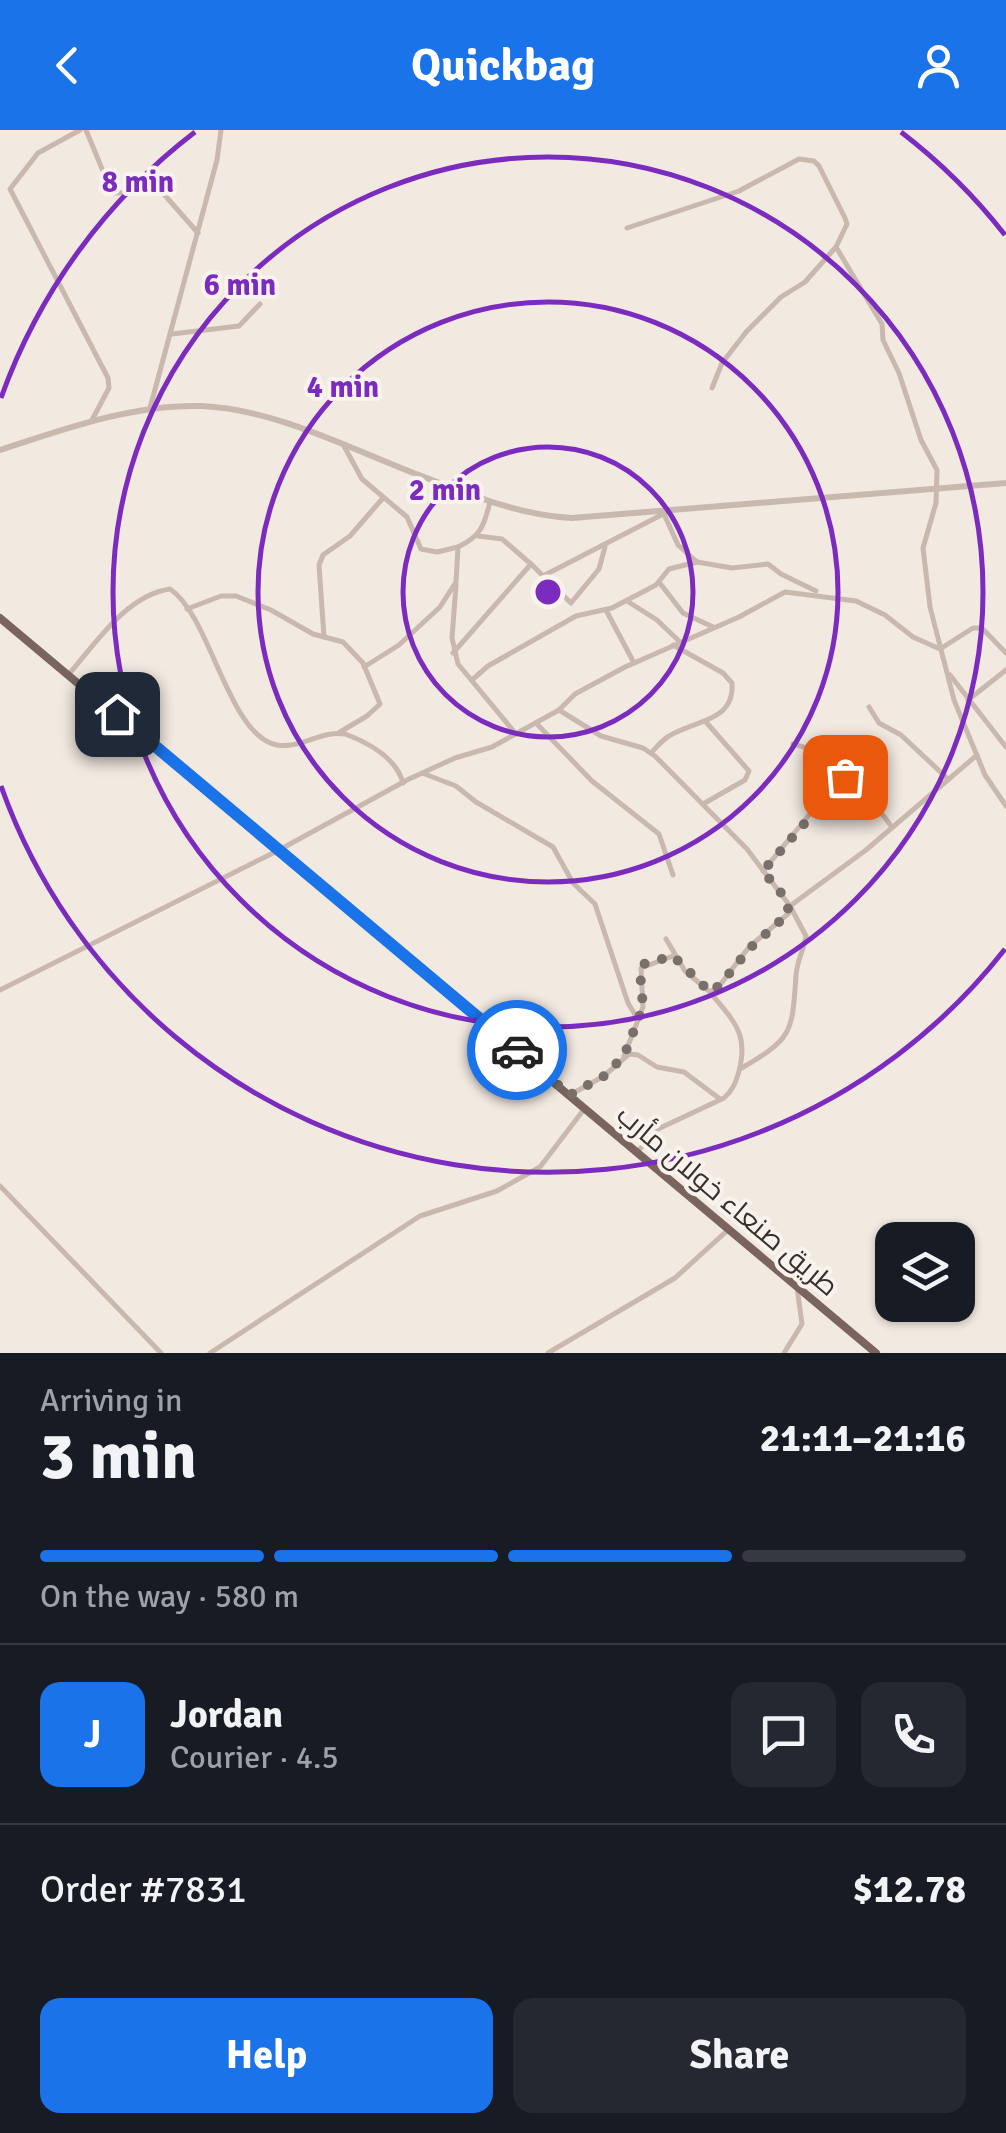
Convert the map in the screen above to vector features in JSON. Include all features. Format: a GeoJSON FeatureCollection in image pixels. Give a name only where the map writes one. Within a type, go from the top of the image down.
{"type":"FeatureCollection","features":[{"type":"Feature","properties":{"kind":"main road","name":"طريق صنعاء خولان مأرب"},"geometry":{"type":"LineString","coordinates":[[0,618],[876,1353]]}},
{"type":"Feature","properties":{"kind":"street"},"geometry":{"type":"LineString","coordinates":[[92,420],[109,388],[108,378],[10,189],[38,153],[83,130],[112,193],[162,192],[198,233]]}},
{"type":"Feature","properties":{"kind":"street"},"geometry":{"type":"LineString","coordinates":[[149,412],[217,160],[221,130]]}},
{"type":"Feature","properties":{"kind":"street"},"geometry":{"type":"LineString","coordinates":[[627,228],[739,191],[787,164],[807,158],[819,166],[847,224],[836,247],[805,282],[774,302],[747,331],[722,362],[712,388]]}},
{"type":"Feature","properties":{"kind":"street"},"geometry":{"type":"LineString","coordinates":[[0,187],[14,184]]}},
{"type":"Feature","properties":{"kind":"street"},"geometry":{"type":"LineString","coordinates":[[836,247],[882,324],[883,340],[899,373],[921,440],[936,466],[938,488],[923,548],[930,607],[954,700],[990,784],[1006,806]]}},
{"type":"Feature","properties":{"kind":"street"},"geometry":{"type":"LineString","coordinates":[[172,334],[239,326],[260,304]]}},
{"type":"Feature","properties":{"kind":"street"},"geometry":{"type":"LineString","coordinates":[[0,449],[92,420],[200,406],[272,419],[490,502],[538,516],[572,518],[667,512],[1006,483]]}},
{"type":"Feature","properties":{"kind":"street"},"geometry":{"type":"LineString","coordinates":[[344,446],[362,478],[406,517],[421,549],[437,552],[478,536],[490,502]]}},
{"type":"Feature","properties":{"kind":"street"},"geometry":{"type":"LineString","coordinates":[[324,637],[318,566],[322,555],[350,536],[384,498]]}},
{"type":"Feature","properties":{"kind":"street"},"geometry":{"type":"LineString","coordinates":[[543,576],[667,512]]}},
{"type":"Feature","properties":{"kind":"street"},"geometry":{"type":"LineString","coordinates":[[667,512],[678,545],[697,562]]}},
{"type":"Feature","properties":{"kind":"street"},"geometry":{"type":"LineString","coordinates":[[478,536],[502,539],[572,602],[576,616]]}},
{"type":"Feature","properties":{"kind":"street"},"geometry":{"type":"LineString","coordinates":[[572,602],[599,569],[605,545]]}},
{"type":"Feature","properties":{"kind":"street"},"geometry":{"type":"LineString","coordinates":[[458,547],[453,653],[516,734]]}},
{"type":"Feature","properties":{"kind":"street"},"geometry":{"type":"LineString","coordinates":[[472,680],[488,666],[576,616],[627,601],[660,582],[670,570],[697,562],[732,568],[768,564],[822,594]]}},
{"type":"Feature","properties":{"kind":"street"},"geometry":{"type":"LineString","coordinates":[[453,653],[532,564]]}},
{"type":"Feature","properties":{"kind":"street"},"geometry":{"type":"LineString","coordinates":[[364,667],[427,620],[456,582]]}},
{"type":"Feature","properties":{"kind":"street"},"geometry":{"type":"LineString","coordinates":[[660,582],[683,613],[714,628]]}},
{"type":"Feature","properties":{"kind":"street"},"geometry":{"type":"LineString","coordinates":[[69,674],[118,618],[152,594],[170,589],[187,609],[230,688],[236,710],[267,742],[296,746],[338,733],[380,704],[364,667],[343,642],[236,596],[221,596],[187,609]]}},
{"type":"Feature","properties":{"kind":"street"},"geometry":{"type":"LineString","coordinates":[[0,990],[279,850],[422,773],[492,747],[559,710],[574,694],[780,593],[841,596],[871,607],[940,649]]}},
{"type":"Feature","properties":{"kind":"street"},"geometry":{"type":"LineString","coordinates":[[627,601],[657,620],[676,644],[723,673],[732,683],[732,700],[722,712],[706,722],[672,733],[651,753]]}},
{"type":"Feature","properties":{"kind":"street"},"geometry":{"type":"LineString","coordinates":[[606,610],[634,663]]}},
{"type":"Feature","properties":{"kind":"street"},"geometry":{"type":"LineString","coordinates":[[940,649],[977,627],[1006,652]]}},
{"type":"Feature","properties":{"kind":"street"},"geometry":{"type":"LineString","coordinates":[[968,700],[1006,670]]}},
{"type":"Feature","properties":{"kind":"street"},"geometry":{"type":"LineString","coordinates":[[948,672],[1006,747]]}},
{"type":"Feature","properties":{"kind":"street"},"geometry":{"type":"LineString","coordinates":[[870,706],[879,723],[901,735],[948,780]]}},
{"type":"Feature","properties":{"kind":"street"},"geometry":{"type":"LineString","coordinates":[[559,710],[601,736],[631,743],[651,753],[763,871],[790,906],[806,936],[798,963],[798,988],[789,1031],[774,1049],[740,1069]]}},
{"type":"Feature","properties":{"kind":"street"},"geometry":{"type":"LineString","coordinates":[[703,804],[745,780],[749,771],[706,722]]}},
{"type":"Feature","properties":{"kind":"street"},"geometry":{"type":"LineString","coordinates":[[536,723],[600,788],[659,834],[673,876]]}},
{"type":"Feature","properties":{"kind":"street"},"geometry":{"type":"LineString","coordinates":[[338,733],[354,737],[391,760],[404,783]]}},
{"type":"Feature","properties":{"kind":"street"},"geometry":{"type":"LineString","coordinates":[[793,744],[818,751],[873,802],[892,827]]}},
{"type":"Feature","properties":{"kind":"street"},"geometry":{"type":"LineString","coordinates":[[710,992],[789,913],[790,906],[866,850],[976,755]]}},
{"type":"Feature","properties":{"kind":"street"},"geometry":{"type":"LineString","coordinates":[[422,773],[456,786],[517,828],[553,847],[572,884],[595,904],[628,1003],[637,1018]]}},
{"type":"Feature","properties":{"kind":"street"},"geometry":{"type":"LineString","coordinates":[[763,871],[845,777]]}},
{"type":"Feature","properties":{"kind":"street"},"geometry":{"type":"LineString","coordinates":[[637,1152],[658,1129],[732,1091],[744,1042],[733,1020],[673,956],[666,940]]}},
{"type":"Feature","properties":{"kind":"street"},"geometry":{"type":"LineString","coordinates":[[570,1095],[604,1076],[624,1056],[643,1007],[642,968],[649,962],[673,956]]}},
{"type":"Feature","properties":{"kind":"street"},"geometry":{"type":"LineString","coordinates":[[624,1056],[638,1055],[657,1067],[684,1072],[720,1099]]}},
{"type":"Feature","properties":{"kind":"street"},"geometry":{"type":"LineString","coordinates":[[210,1353],[420,1216],[497,1191],[540,1166],[585,1108]]}},
{"type":"Feature","properties":{"kind":"street"},"geometry":{"type":"LineString","coordinates":[[0,1186],[161,1353]]}},
{"type":"Feature","properties":{"kind":"street"},"geometry":{"type":"LineString","coordinates":[[548,1353],[675,1278],[728,1229]]}},
{"type":"Feature","properties":{"kind":"street"},"geometry":{"type":"LineString","coordinates":[[784,1353],[802,1324],[796,1287]]}},
{"type":"Feature","properties":{"kind":"way so far"},"geometry":{"type":"LineString","coordinates":[[517,1050],[570,1095],[593,1084],[624,1056],[643,1007],[640,972],[644,964],[673,956],[710,992],[720,985],[764,933],[789,913],[786,899],[763,871],[845,777]]}},
{"type":"Feature","properties":{"kind":"route"},"geometry":{"type":"LineString","coordinates":[[117,714],[517,1050]]}}]}
